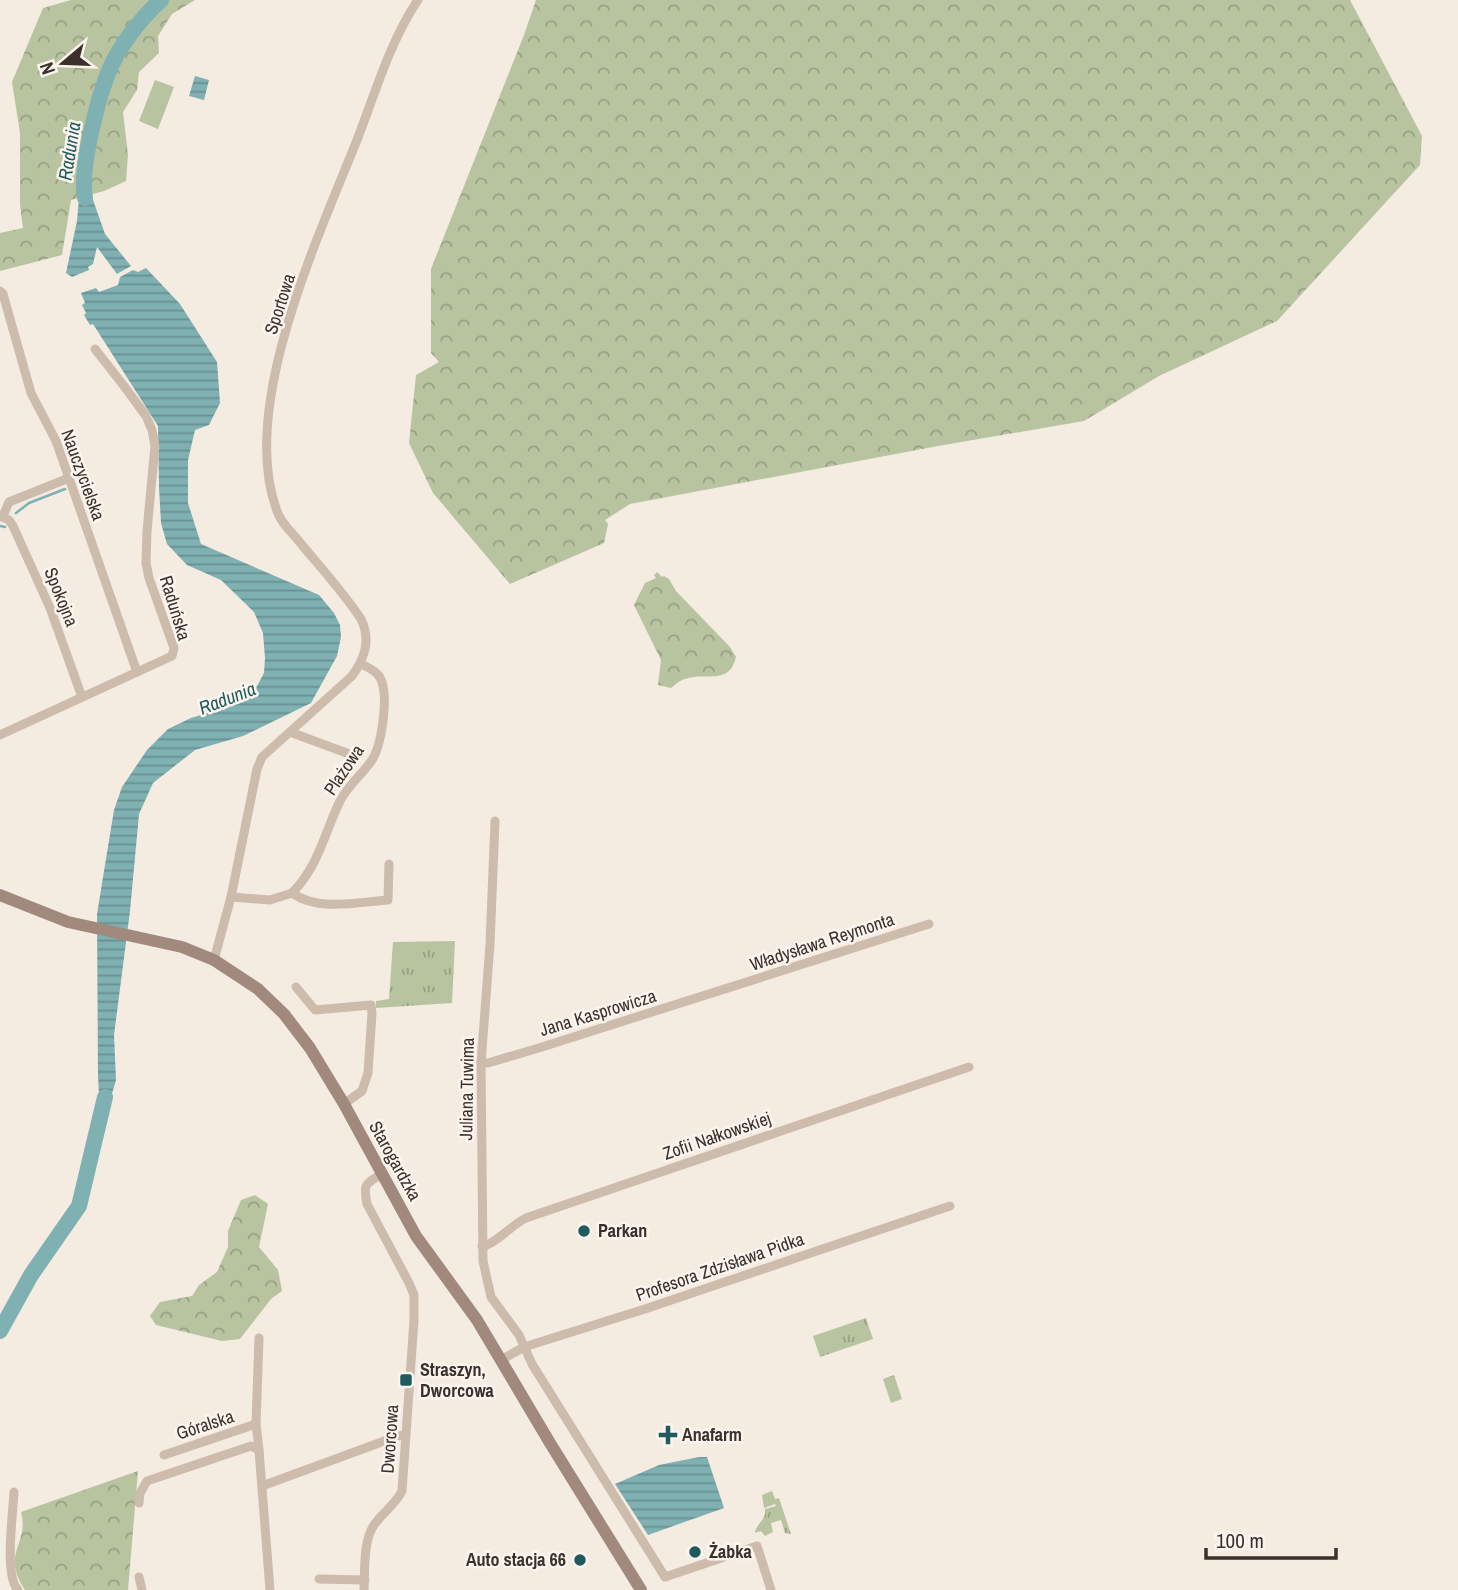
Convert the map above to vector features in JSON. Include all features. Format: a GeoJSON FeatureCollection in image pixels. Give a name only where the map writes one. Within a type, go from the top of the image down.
{"type":"FeatureCollection","features":[{"type":"Feature","properties":{"kind":"main road","name":"Starogardzka"},"geometry":{"type":"LineString","coordinates":[[0,895],[68,922],[182,947],[214,960],[251,984],[284,1014],[310,1048],[344,1104],[416,1236],[477,1320],[638,1589]]}},
{"type":"Feature","properties":{"kind":"street","name":"Sportowa"},"geometry":{"type":"LineString","coordinates":[[361,664],[366,651],[367,633],[355,610],[277,513],[267,470],[270,401],[274,374],[292,314],[329,208],[397,38],[418,0]]}},
{"type":"Feature","properties":{"kind":"street","name":"Nauczycielska"},"geometry":{"type":"LineString","coordinates":[[0,291],[3,293],[31,394],[56,440],[137,672]]}},
{"type":"Feature","properties":{"kind":"street","name":"Raduńska"},"geometry":{"type":"LineString","coordinates":[[0,735],[172,656],[174,648],[146,563],[155,438],[146,416],[98,353]]}},
{"type":"Feature","properties":{"kind":"street"},"geometry":{"type":"LineString","coordinates":[[1,516],[9,502],[69,478]]}},
{"type":"Feature","properties":{"kind":"street","name":"Spokojna"},"geometry":{"type":"LineString","coordinates":[[1,516],[13,526],[32,567],[82,697]]}},
{"type":"Feature","properties":{"kind":"street"},"geometry":{"type":"LineString","coordinates":[[214,960],[231,897],[257,769],[262,757],[352,676],[361,664]]}},
{"type":"Feature","properties":{"kind":"street","name":"Plażowa"},"geometry":{"type":"LineString","coordinates":[[292,893],[315,864],[340,801],[373,759],[377,748],[385,694],[377,673],[361,664]]}},
{"type":"Feature","properties":{"kind":"street","name":"Plażowa"},"geometry":{"type":"LineString","coordinates":[[290,733],[352,755]]}},
{"type":"Feature","properties":{"kind":"street","name":"Juliana Tuwima"},"geometry":{"type":"LineString","coordinates":[[495,821],[490,944],[481,1063],[482,1246],[488,1290],[665,1577],[757,1546],[771,1590]]}},
{"type":"Feature","properties":{"kind":"street"},"geometry":{"type":"LineString","coordinates":[[231,897],[270,900],[292,893],[307,901],[332,904],[388,900],[389,864]]}},
{"type":"Feature","properties":{"kind":"street","name":"Władysława Reymonta"},"geometry":{"type":"LineString","coordinates":[[724,989],[929,924]]}},
{"type":"Feature","properties":{"kind":"street"},"geometry":{"type":"LineString","coordinates":[[296,987],[315,1010],[371,1005],[368,1073],[362,1091],[344,1104]]}},
{"type":"Feature","properties":{"kind":"street","name":"Jana Kasprowicza"},"geometry":{"type":"LineString","coordinates":[[481,1063],[724,989]]}},
{"type":"Feature","properties":{"kind":"street","name":"Zofii Nałkowskiej"},"geometry":{"type":"LineString","coordinates":[[482,1246],[491,1245],[506,1230],[526,1218],[969,1067]]}},
{"type":"Feature","properties":{"kind":"street","name":"Dworcowa"},"geometry":{"type":"LineString","coordinates":[[365,1585],[367,1545],[372,1530],[394,1505],[402,1491],[415,1305],[409,1283],[367,1204],[364,1190],[368,1182],[382,1174]]}},
{"type":"Feature","properties":{"kind":"street","name":"Profesora Zdzisława Pidka"},"geometry":{"type":"LineString","coordinates":[[501,1360],[524,1347],[679,1298],[950,1206]]}},
{"type":"Feature","properties":{"kind":"street","name":"Góralska"},"geometry":{"type":"LineString","coordinates":[[259,1338],[256,1424],[259,1450]]}},
{"type":"Feature","properties":{"kind":"street","name":"Góralska"},"geometry":{"type":"LineString","coordinates":[[164,1455],[256,1424]]}},
{"type":"Feature","properties":{"kind":"street"},"geometry":{"type":"LineString","coordinates":[[262,1486],[406,1435]]}},
{"type":"Feature","properties":{"kind":"street"},"geometry":{"type":"LineString","coordinates":[[139,1503],[140,1493],[147,1480],[251,1446],[259,1450],[270,1590]]}},
{"type":"Feature","properties":{"kind":"street"},"geometry":{"type":"LineString","coordinates":[[14,1492],[10,1553],[13,1585],[18,1590]]}},
{"type":"Feature","properties":{"kind":"street"},"geometry":{"type":"LineString","coordinates":[[139,1577],[142,1590]]}},
{"type":"Feature","properties":{"kind":"street"},"geometry":{"type":"LineString","coordinates":[[319,1579],[365,1585]]}},
{"type":"Feature","properties":{"kind":"green space"},"geometry":{"type":"Polygon","coordinates":[[[71,0],[195,0],[172,14],[158,36],[159,53],[139,72],[137,90],[123,112],[128,155],[126,181],[104,191],[71,200],[62,255],[0,271],[0,233],[23,228],[20,205],[20,133],[12,82],[43,8],[71,0]]]}},
{"type":"Feature","properties":{"kind":"green space"},"geometry":{"type":"Polygon","coordinates":[[[536,0],[1350,0],[1422,136],[1420,165],[1277,321],[1159,376],[1084,421],[630,504],[605,520],[608,524],[604,543],[510,584],[433,493],[409,443],[416,375],[439,362],[431,353],[431,269],[536,0]]]}},
{"type":"Feature","properties":{"kind":"green space"},"geometry":{"type":"Polygon","coordinates":[[[155,80],[174,87],[158,129],[139,121],[155,80]]]}},
{"type":"Feature","properties":{"kind":"green space"},"geometry":{"type":"Polygon","coordinates":[[[657,572],[669,579],[676,591],[730,647],[736,657],[728,672],[715,676],[692,677],[679,681],[671,688],[658,685],[661,660],[634,605],[645,583],[656,578],[654,575],[657,572]]]}},
{"type":"Feature","properties":{"kind":"green space"},"geometry":{"type":"Polygon","coordinates":[[[455,941],[452,1003],[376,1008],[376,1001],[389,999],[393,942],[455,941]]]}},
{"type":"Feature","properties":{"kind":"green space"},"geometry":{"type":"Polygon","coordinates":[[[255,1195],[268,1204],[259,1247],[278,1270],[282,1291],[271,1299],[240,1339],[222,1341],[156,1325],[150,1316],[160,1302],[192,1296],[199,1285],[217,1272],[228,1247],[228,1231],[241,1200],[255,1195]]]}},
{"type":"Feature","properties":{"kind":"green space"},"geometry":{"type":"Polygon","coordinates":[[[866,1318],[873,1339],[820,1357],[813,1336],[866,1318]]]}},
{"type":"Feature","properties":{"kind":"green space"},"geometry":{"type":"Polygon","coordinates":[[[894,1375],[902,1399],[891,1403],[883,1379],[894,1375]]]}},
{"type":"Feature","properties":{"kind":"green space"},"geometry":{"type":"Polygon","coordinates":[[[138,1471],[128,1590],[25,1590],[15,1566],[22,1533],[21,1512],[138,1471]]]}},
{"type":"Feature","properties":{"kind":"green space"},"geometry":{"type":"Polygon","coordinates":[[[772,1491],[775,1499],[779,1498],[791,1534],[785,1533],[781,1520],[771,1523],[773,1532],[765,1536],[761,1531],[755,1533],[765,1509],[776,1506],[775,1504],[764,1508],[762,1495],[772,1491]]]}},
{"type":"Feature","properties":{"kind":"water"},"geometry":{"type":"Polygon","coordinates":[[[195,76],[209,80],[204,100],[189,96],[195,76]]]}},
{"type":"Feature","properties":{"kind":"water"},"geometry":{"type":"Polygon","coordinates":[[[81,176],[89,177],[92,197],[105,234],[131,266],[117,274],[97,247],[89,270],[72,277],[66,273],[77,221],[81,176]]]}},
{"type":"Feature","properties":{"kind":"water"},"geometry":{"type":"Polygon","coordinates":[[[146,268],[180,304],[217,362],[220,403],[209,425],[195,430],[188,460],[188,503],[201,544],[319,595],[334,613],[340,625],[341,637],[337,656],[311,703],[243,736],[195,750],[153,783],[139,814],[114,1035],[116,1080],[101,1131],[97,914],[114,810],[122,787],[147,750],[168,729],[191,718],[233,705],[256,688],[264,673],[265,658],[263,633],[254,612],[221,580],[187,565],[167,544],[161,523],[158,426],[93,324],[90,325],[84,315],[86,313],[82,305],[85,303],[81,293],[96,288],[99,292],[118,285],[120,277],[133,270],[138,272],[146,268]]]}},
{"type":"Feature","properties":{"kind":"water"},"geometry":{"type":"Polygon","coordinates":[[[707,1457],[724,1508],[648,1535],[615,1484],[659,1465],[707,1457]]]}},
{"type":"Feature","properties":{"kind":"waterway","name":"Radunia"},"geometry":{"type":"LineString","coordinates":[[85,198],[88,149],[108,72],[129,36],[161,0]]}},
{"type":"Feature","properties":{"kind":"waterway"},"geometry":{"type":"LineString","coordinates":[[16,513],[29,503],[65,489]]}},
{"type":"Feature","properties":{"kind":"waterway"},"geometry":{"type":"LineString","coordinates":[[0,526],[5,527]]}},
{"type":"Feature","properties":{"kind":"waterway","name":"Radunia"},"geometry":{"type":"LineString","coordinates":[[0,1331],[31,1275],[79,1206],[105,1097]]}},
{"type":"Feature","properties":{"kind":"place","name":"Parkan"},"geometry":{"type":"Point","coordinates":[584,1231]}},
{"type":"Feature","properties":{"kind":"place","name":"Straszyn, Dworcowa"},"geometry":{"type":"Point","coordinates":[406,1380]}},
{"type":"Feature","properties":{"kind":"place","name":"Anafarm"},"geometry":{"type":"Point","coordinates":[668,1435]}},
{"type":"Feature","properties":{"kind":"place","name":"Żabka"},"geometry":{"type":"Point","coordinates":[695,1552]}},
{"type":"Feature","properties":{"kind":"place","name":"Auto stacja 66"},"geometry":{"type":"Point","coordinates":[580,1560]}}]}
